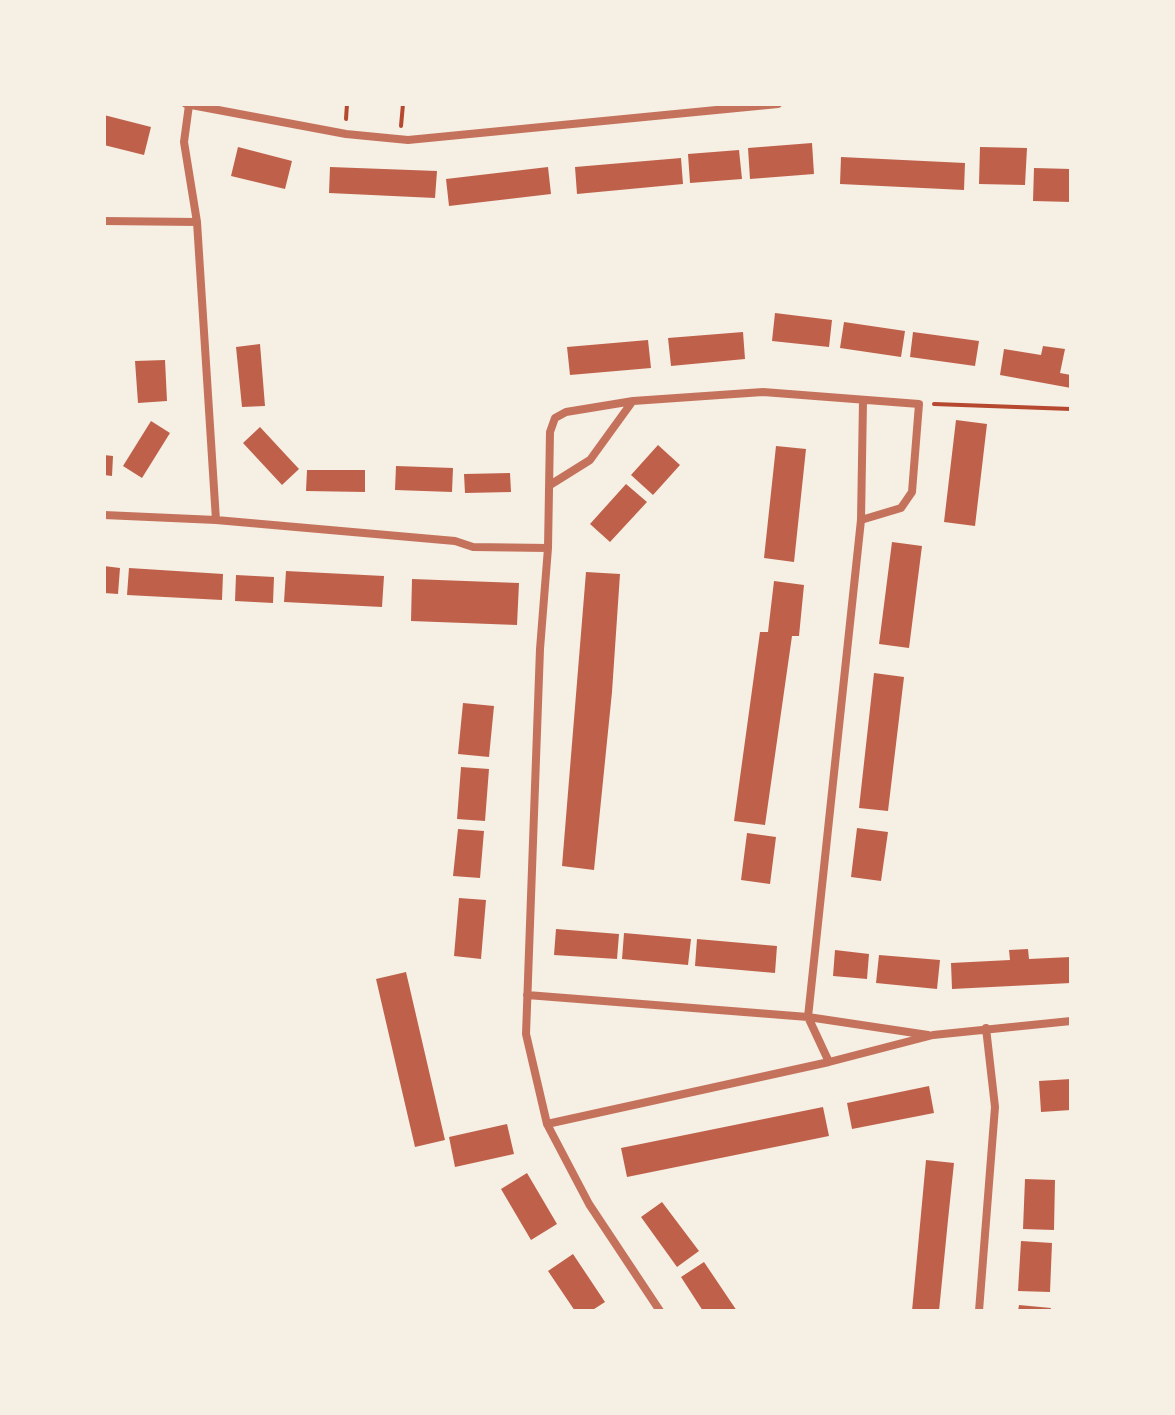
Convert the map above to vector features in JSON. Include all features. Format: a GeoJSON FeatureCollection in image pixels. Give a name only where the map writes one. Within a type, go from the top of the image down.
{"type":"FeatureCollection","features":[{"type":"Feature","properties":{"kind":"street"},"geometry":{"type":"LineString","coordinates":[[216,520],[197,222],[184,142],[187,104],[346,134],[408,140],[778,104]]}},
{"type":"Feature","properties":{"kind":"street"},"geometry":{"type":"LineString","coordinates":[[104,221],[197,222]]}},
{"type":"Feature","properties":{"kind":"street"},"geometry":{"type":"LineString","coordinates":[[660,1311],[589,1204],[547,1124],[526,1034],[540,649],[548,548],[550,432],[555,418],[566,412],[633,401],[763,392],[919,404],[912,492],[901,508],[861,520]]}},
{"type":"Feature","properties":{"kind":"street"},"geometry":{"type":"LineString","coordinates":[[550,485],[590,460],[633,401]]}},
{"type":"Feature","properties":{"kind":"street"},"geometry":{"type":"LineString","coordinates":[[829,1062],[808,1017],[861,520],[863,401]]}},
{"type":"Feature","properties":{"kind":"street"},"geometry":{"type":"LineString","coordinates":[[104,515],[216,520],[455,541],[473,547],[548,548]]}},
{"type":"Feature","properties":{"kind":"street"},"geometry":{"type":"LineString","coordinates":[[527,995],[808,1017],[933,1035]]}},
{"type":"Feature","properties":{"kind":"street"},"geometry":{"type":"LineString","coordinates":[[547,1124],[829,1062],[933,1035],[1071,1021]]}},
{"type":"Feature","properties":{"kind":"street"},"geometry":{"type":"LineString","coordinates":[[979,1311],[995,1107],[986,1028]]}},
{"type":"Feature","properties":{"kind":"path"},"geometry":{"type":"LineString","coordinates":[[919,404],[1071,409]]}},
{"type":"Feature","properties":{"kind":"building"},"geometry":{"type":"Polygon","coordinates":[[[104,115],[151,127],[144,155],[104,145],[104,115]]]}},
{"type":"Feature","properties":{"kind":"building"},"geometry":{"type":"Polygon","coordinates":[[[812,143],[814,174],[750,179],[748,148],[812,143]]]}},
{"type":"Feature","properties":{"kind":"building"},"geometry":{"type":"Polygon","coordinates":[[[238,147],[292,161],[285,189],[231,176],[238,147]]]}},
{"type":"Feature","properties":{"kind":"building"},"geometry":{"type":"Polygon","coordinates":[[[980,147],[1027,148],[1025,185],[979,184],[980,147]]]}},
{"type":"Feature","properties":{"kind":"building"},"geometry":{"type":"Polygon","coordinates":[[[739,150],[742,179],[690,183],[688,154],[739,150]]]}},
{"type":"Feature","properties":{"kind":"building"},"geometry":{"type":"Polygon","coordinates":[[[841,157],[965,163],[964,190],[840,184],[841,157]]]}},
{"type":"Feature","properties":{"kind":"building"},"geometry":{"type":"Polygon","coordinates":[[[681,158],[683,184],[577,194],[575,167],[681,158]]]}},
{"type":"Feature","properties":{"kind":"building"},"geometry":{"type":"Polygon","coordinates":[[[330,167],[437,171],[435,198],[329,193],[330,167]]]}},
{"type":"Feature","properties":{"kind":"building"},"geometry":{"type":"Polygon","coordinates":[[[548,167],[551,194],[449,206],[446,179],[548,167]]]}},
{"type":"Feature","properties":{"kind":"building"},"geometry":{"type":"Polygon","coordinates":[[[1034,168],[1071,169],[1071,202],[1033,201],[1034,168]]]}},
{"type":"Feature","properties":{"kind":"building"},"geometry":{"type":"Polygon","coordinates":[[[775,313],[832,320],[829,347],[772,341],[775,313]]]}},
{"type":"Feature","properties":{"kind":"building"},"geometry":{"type":"Polygon","coordinates":[[[844,322],[905,331],[901,357],[840,348],[844,322]]]}},
{"type":"Feature","properties":{"kind":"building"},"geometry":{"type":"Polygon","coordinates":[[[743,332],[745,359],[671,366],[668,338],[743,332]]]}},
{"type":"Feature","properties":{"kind":"building"},"geometry":{"type":"Polygon","coordinates":[[[913,332],[979,341],[975,366],[910,357],[913,332]]]}},
{"type":"Feature","properties":{"kind":"building"},"geometry":{"type":"Polygon","coordinates":[[[648,340],[651,368],[570,375],[567,347],[648,340]]]}},
{"type":"Feature","properties":{"kind":"building"},"geometry":{"type":"Polygon","coordinates":[[[260,344],[265,406],[242,407],[236,347],[260,344]]]}},
{"type":"Feature","properties":{"kind":"building"},"geometry":{"type":"Polygon","coordinates":[[[1043,346],[1065,349],[1060,373],[1071,375],[1071,388],[1000,375],[1004,349],[1041,355],[1043,346]]]}},
{"type":"Feature","properties":{"kind":"building"},"geometry":{"type":"Polygon","coordinates":[[[165,360],[167,401],[138,403],[135,361],[165,360]]]}},
{"type":"Feature","properties":{"kind":"building"},"geometry":{"type":"Polygon","coordinates":[[[956,420],[987,424],[975,526],[944,522],[956,420]]]}},
{"type":"Feature","properties":{"kind":"building"},"geometry":{"type":"Polygon","coordinates":[[[151,421],[170,433],[142,478],[123,466],[151,421]]]}},
{"type":"Feature","properties":{"kind":"building"},"geometry":{"type":"Polygon","coordinates":[[[260,427],[299,469],[282,485],[243,443],[260,427]]]}},
{"type":"Feature","properties":{"kind":"building"},"geometry":{"type":"Polygon","coordinates":[[[658,445],[680,465],[653,495],[631,475],[658,445]]]}},
{"type":"Feature","properties":{"kind":"building"},"geometry":{"type":"Polygon","coordinates":[[[776,446],[806,449],[794,562],[764,558],[776,446]]]}},
{"type":"Feature","properties":{"kind":"building"},"geometry":{"type":"Polygon","coordinates":[[[104,455],[113,456],[112,476],[104,475],[104,455]]]}},
{"type":"Feature","properties":{"kind":"building"},"geometry":{"type":"Polygon","coordinates":[[[396,466],[453,468],[452,492],[395,490],[396,466]]]}},
{"type":"Feature","properties":{"kind":"building"},"geometry":{"type":"Polygon","coordinates":[[[307,470],[365,470],[365,492],[306,491],[307,470]]]}},
{"type":"Feature","properties":{"kind":"building"},"geometry":{"type":"Polygon","coordinates":[[[510,473],[511,492],[465,493],[464,474],[510,473]]]}},
{"type":"Feature","properties":{"kind":"building"},"geometry":{"type":"Polygon","coordinates":[[[626,484],[647,502],[610,542],[590,524],[626,484]]]}},
{"type":"Feature","properties":{"kind":"building"},"geometry":{"type":"Polygon","coordinates":[[[892,542],[922,546],[909,648],[879,644],[892,542]]]}},
{"type":"Feature","properties":{"kind":"building"},"geometry":{"type":"Polygon","coordinates":[[[104,566],[120,568],[118,594],[104,593],[104,566]]]}},
{"type":"Feature","properties":{"kind":"building"},"geometry":{"type":"Polygon","coordinates":[[[129,568],[223,574],[222,600],[127,595],[129,568]]]}},
{"type":"Feature","properties":{"kind":"building"},"geometry":{"type":"Polygon","coordinates":[[[286,571],[384,576],[382,607],[284,602],[286,571]]]}},
{"type":"Feature","properties":{"kind":"building"},"geometry":{"type":"Polygon","coordinates":[[[586,572],[620,574],[594,870],[562,866],[586,572]]]}},
{"type":"Feature","properties":{"kind":"building"},"geometry":{"type":"Polygon","coordinates":[[[236,575],[274,577],[273,603],[235,601],[236,575]]]}},
{"type":"Feature","properties":{"kind":"building"},"geometry":{"type":"Polygon","coordinates":[[[412,579],[519,583],[517,625],[411,621],[412,579]]]}},
{"type":"Feature","properties":{"kind":"building"},"geometry":{"type":"Polygon","coordinates":[[[774,581],[804,585],[799,636],[792,636],[765,825],[734,821],[760,632],[768,632],[774,581]]]}},
{"type":"Feature","properties":{"kind":"building"},"geometry":{"type":"Polygon","coordinates":[[[874,673],[904,677],[888,811],[859,808],[874,673]]]}},
{"type":"Feature","properties":{"kind":"building"},"geometry":{"type":"Polygon","coordinates":[[[463,703],[494,706],[489,757],[458,754],[463,703]]]}},
{"type":"Feature","properties":{"kind":"building"},"geometry":{"type":"Polygon","coordinates":[[[461,767],[489,769],[485,821],[457,819],[461,767]]]}},
{"type":"Feature","properties":{"kind":"building"},"geometry":{"type":"Polygon","coordinates":[[[857,828],[888,832],[881,881],[851,877],[857,828]]]}},
{"type":"Feature","properties":{"kind":"building"},"geometry":{"type":"Polygon","coordinates":[[[458,829],[484,831],[480,878],[453,876],[458,829]]]}},
{"type":"Feature","properties":{"kind":"building"},"geometry":{"type":"Polygon","coordinates":[[[747,833],[776,837],[770,884],[741,880],[747,833]]]}},
{"type":"Feature","properties":{"kind":"building"},"geometry":{"type":"Polygon","coordinates":[[[459,898],[486,900],[481,959],[454,956],[459,898]]]}},
{"type":"Feature","properties":{"kind":"building"},"geometry":{"type":"Polygon","coordinates":[[[556,929],[619,934],[617,959],[554,955],[556,929]]]}},
{"type":"Feature","properties":{"kind":"building"},"geometry":{"type":"Polygon","coordinates":[[[624,933],[691,939],[688,965],[622,959],[624,933]]]}},
{"type":"Feature","properties":{"kind":"building"},"geometry":{"type":"Polygon","coordinates":[[[697,939],[777,946],[775,973],[695,966],[697,939]]]}},
{"type":"Feature","properties":{"kind":"building"},"geometry":{"type":"Polygon","coordinates":[[[1028,949],[1029,959],[1071,957],[1071,983],[952,989],[951,963],[1010,960],[1009,950],[1028,949]]]}},
{"type":"Feature","properties":{"kind":"building"},"geometry":{"type":"Polygon","coordinates":[[[835,950],[869,954],[867,979],[833,976],[835,950]]]}},
{"type":"Feature","properties":{"kind":"building"},"geometry":{"type":"Polygon","coordinates":[[[879,955],[940,960],[937,989],[876,983],[879,955]]]}},
{"type":"Feature","properties":{"kind":"building"},"geometry":{"type":"Polygon","coordinates":[[[406,972],[445,1140],[415,1147],[376,979],[406,972]]]}},
{"type":"Feature","properties":{"kind":"building"},"geometry":{"type":"Polygon","coordinates":[[[1071,1079],[1071,1110],[1041,1112],[1039,1081],[1071,1079]]]}},
{"type":"Feature","properties":{"kind":"building"},"geometry":{"type":"Polygon","coordinates":[[[929,1086],[934,1113],[852,1129],[847,1103],[929,1086]]]}},
{"type":"Feature","properties":{"kind":"building"},"geometry":{"type":"Polygon","coordinates":[[[823,1107],[829,1136],[627,1177],[621,1148],[823,1107]]]}},
{"type":"Feature","properties":{"kind":"building"},"geometry":{"type":"Polygon","coordinates":[[[507,1124],[514,1154],[455,1167],[449,1137],[507,1124]]]}},
{"type":"Feature","properties":{"kind":"building"},"geometry":{"type":"Polygon","coordinates":[[[926,1160],[954,1163],[939,1311],[912,1311],[926,1160]]]}},
{"type":"Feature","properties":{"kind":"building"},"geometry":{"type":"Polygon","coordinates":[[[527,1173],[557,1224],[531,1240],[501,1189],[527,1173]]]}},
{"type":"Feature","properties":{"kind":"building"},"geometry":{"type":"Polygon","coordinates":[[[1025,1179],[1055,1180],[1054,1230],[1023,1229],[1025,1179]]]}},
{"type":"Feature","properties":{"kind":"building"},"geometry":{"type":"Polygon","coordinates":[[[662,1202],[699,1251],[677,1267],[641,1217],[662,1202]]]}},
{"type":"Feature","properties":{"kind":"building"},"geometry":{"type":"Polygon","coordinates":[[[1021,1241],[1052,1243],[1050,1292],[1018,1291],[1021,1241]]]}},
{"type":"Feature","properties":{"kind":"building"},"geometry":{"type":"Polygon","coordinates":[[[573,1254],[605,1302],[591,1311],[575,1311],[548,1271],[573,1254]]]}},
{"type":"Feature","properties":{"kind":"building"},"geometry":{"type":"Polygon","coordinates":[[[704,1262],[737,1311],[703,1311],[681,1277],[704,1262]]]}},
{"type":"Feature","properties":{"kind":"building"},"geometry":{"type":"Polygon","coordinates":[[[1019,1305],[1051,1308],[1050,1311],[1018,1311],[1019,1305]]]}}]}
